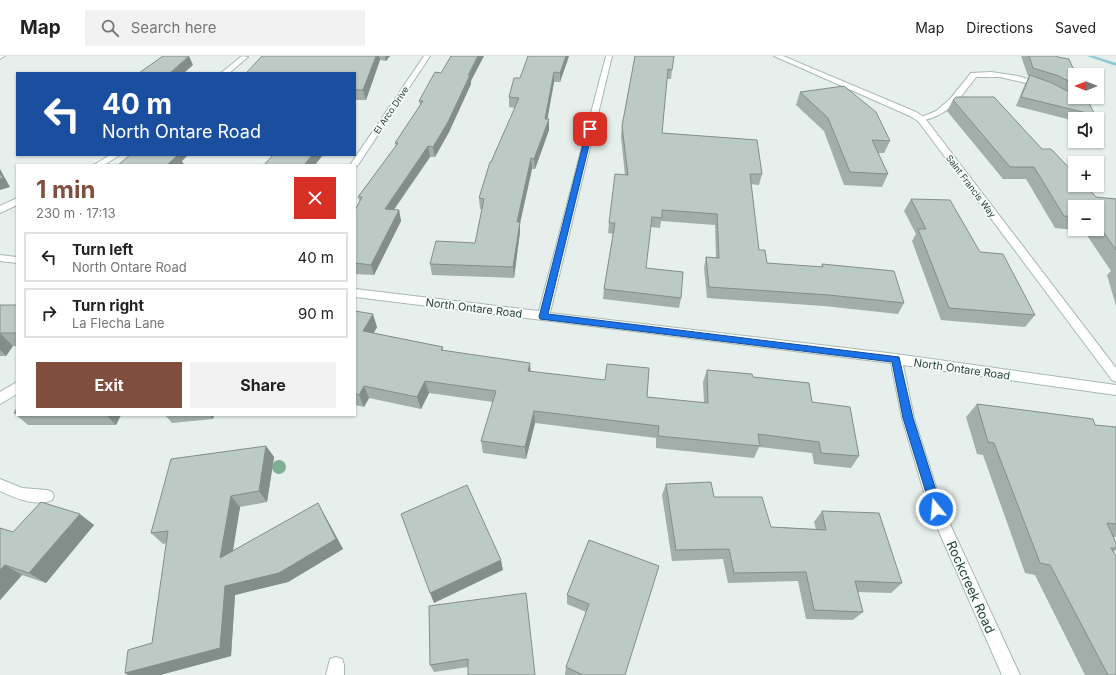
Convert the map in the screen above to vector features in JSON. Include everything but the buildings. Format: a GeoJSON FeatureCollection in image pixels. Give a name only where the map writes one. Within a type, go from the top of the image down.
{"type":"FeatureCollection","features":[{"type":"Feature","properties":{"kind":"street","name":"El Arco Drive"},"geometry":{"type":"LineString","coordinates":[[355,164],[428,56]]}},
{"type":"Feature","properties":{"kind":"street"},"geometry":{"type":"LineString","coordinates":[[543,317],[609,56]]}},
{"type":"Feature","properties":{"kind":"street","name":"Saint Francis Way"},"geometry":{"type":"LineString","coordinates":[[778,56],[913,114],[921,119],[1116,377]]}},
{"type":"Feature","properties":{"kind":"street"},"geometry":{"type":"LineString","coordinates":[[226,72],[245,57]]}},
{"type":"Feature","properties":{"kind":"street"},"geometry":{"type":"LineString","coordinates":[[921,119],[939,113],[953,101],[974,75],[983,74],[1001,76],[1041,85],[1053,90]]}},
{"type":"Feature","properties":{"kind":"street"},"geometry":{"type":"LineString","coordinates":[[100,164],[114,156]]}},
{"type":"Feature","properties":{"kind":"street"},"geometry":{"type":"LineString","coordinates":[[0,210],[16,202]]}},
{"type":"Feature","properties":{"kind":"street"},"geometry":{"type":"LineString","coordinates":[[1,259],[16,260]]}},
{"type":"Feature","properties":{"kind":"street","name":"North Ontare Road"},"geometry":{"type":"LineString","coordinates":[[356,293],[896,359],[1116,390]]}},
{"type":"Feature","properties":{"kind":"street","name":"Rockcreek Road"},"geometry":{"type":"LineString","coordinates":[[896,359],[908,418],[936,509],[1011,675]]}},
{"type":"Feature","properties":{"kind":"street"},"geometry":{"type":"LineString","coordinates":[[0,399],[16,388]]}},
{"type":"Feature","properties":{"kind":"street"},"geometry":{"type":"LineString","coordinates":[[0,486],[22,494],[47,496]]}},
{"type":"Feature","properties":{"kind":"waterway"},"geometry":{"type":"LineString","coordinates":[[1089,56],[1116,65]]}},
{"type":"Feature","properties":{"kind":"route"},"geometry":{"type":"LineString","coordinates":[[590,129],[543,317],[896,359],[908,418],[936,509]]}}]}
